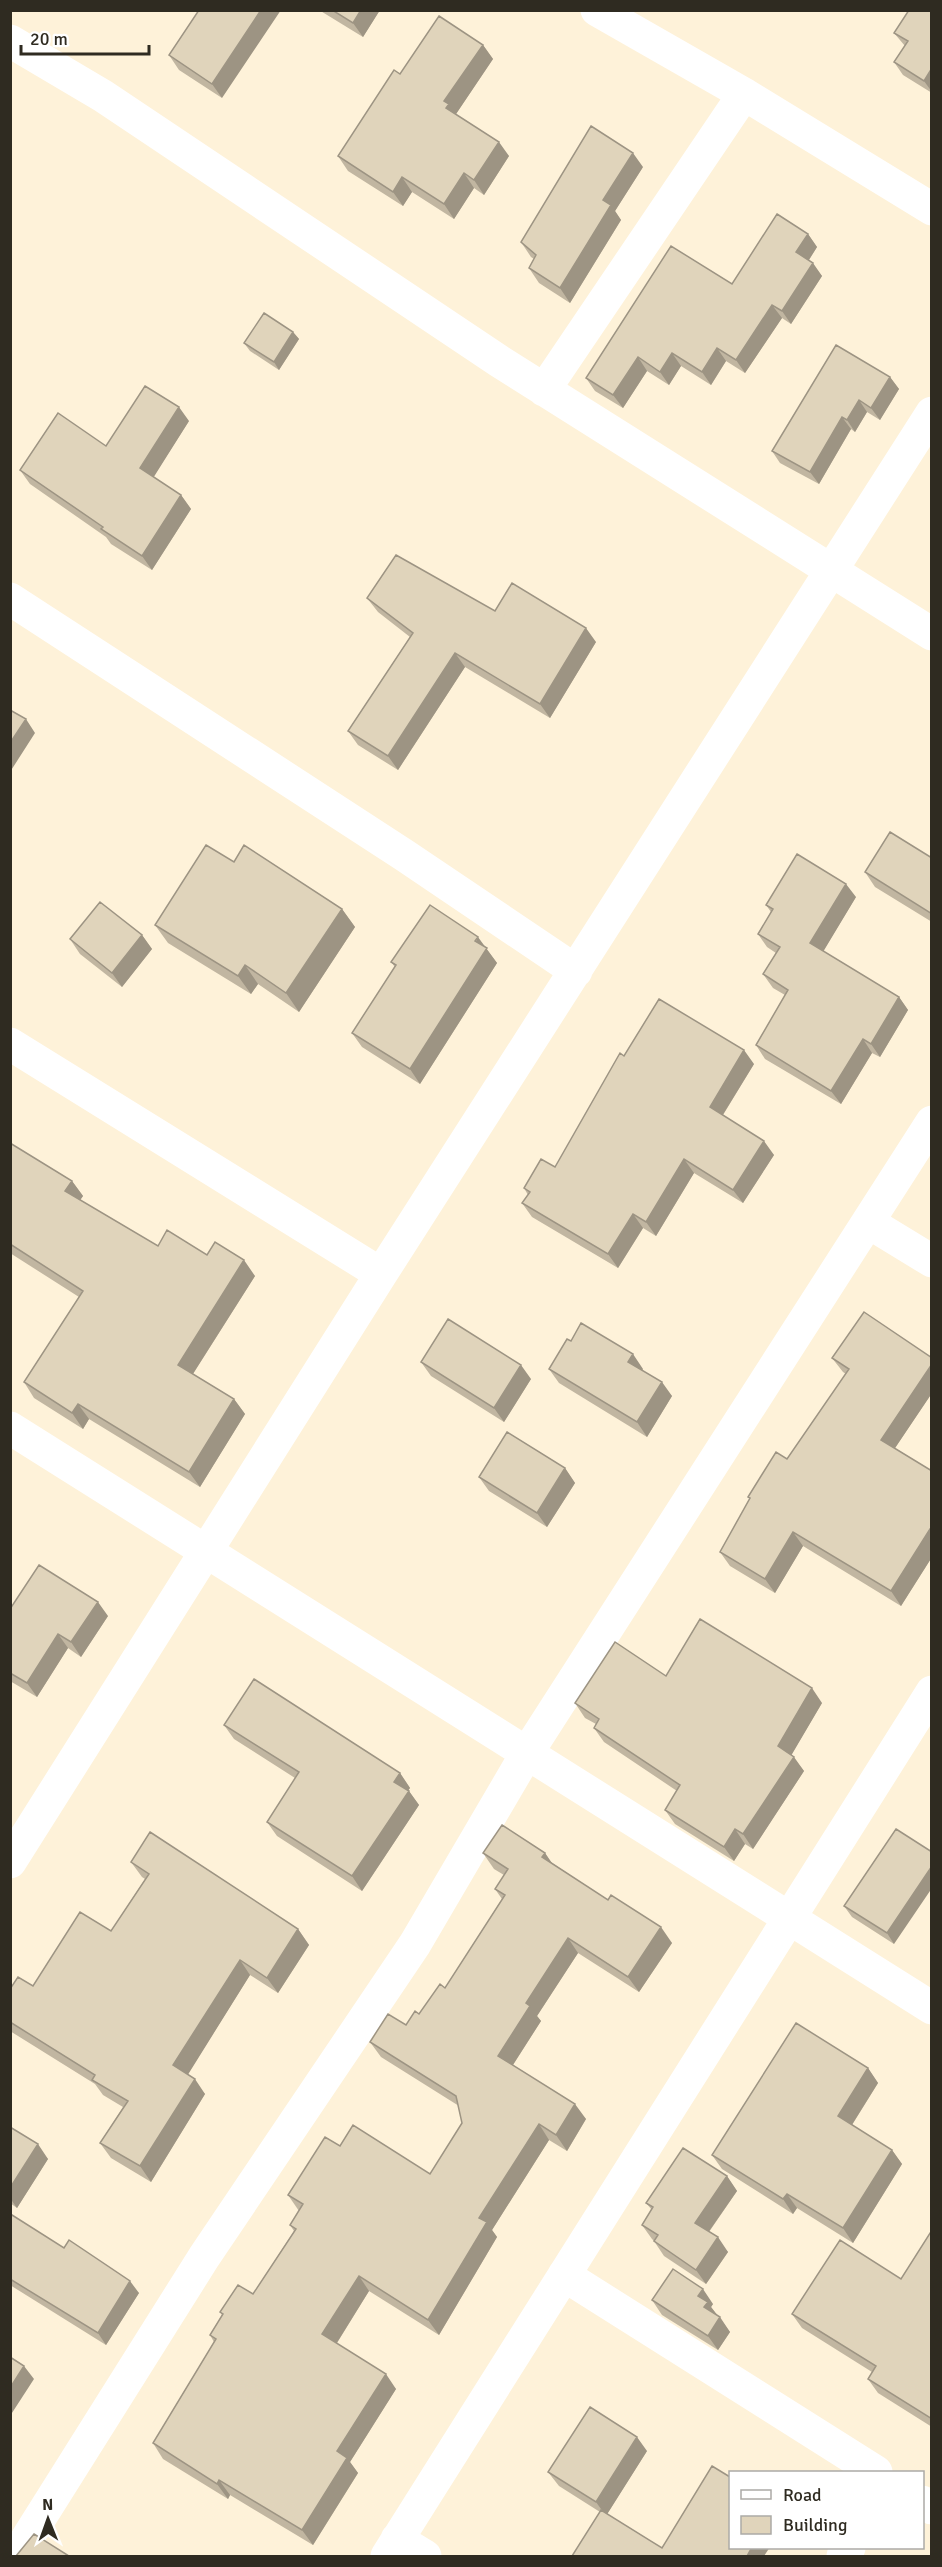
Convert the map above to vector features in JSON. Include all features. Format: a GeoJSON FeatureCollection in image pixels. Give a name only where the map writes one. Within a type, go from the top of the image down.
{"type":"FeatureCollection","features":[{"type":"Feature","properties":{"kind":"street"},"geometry":{"type":"LineString","coordinates":[[597,10],[744,94],[932,209]]}},
{"type":"Feature","properties":{"kind":"street"},"geometry":{"type":"LineString","coordinates":[[10,41],[102,96],[544,390],[932,634]]}},
{"type":"Feature","properties":{"kind":"street"},"geometry":{"type":"LineString","coordinates":[[544,390],[744,94]]}},
{"type":"Feature","properties":{"kind":"street"},"geometry":{"type":"LineString","coordinates":[[10,1862],[381,1274],[932,413]]}},
{"type":"Feature","properties":{"kind":"street"},"geometry":{"type":"LineString","coordinates":[[10,599],[576,971]]}},
{"type":"Feature","properties":{"kind":"street"},"geometry":{"type":"LineString","coordinates":[[10,1044],[381,1274]]}},
{"type":"Feature","properties":{"kind":"street"},"geometry":{"type":"LineString","coordinates":[[16,2556],[204,2257],[415,1944],[527,1753],[932,1122]]}},
{"type":"Feature","properties":{"kind":"street"},"geometry":{"type":"LineString","coordinates":[[868,1222],[932,1261]]}},
{"type":"Feature","properties":{"kind":"street"},"geometry":{"type":"LineString","coordinates":[[10,1428],[932,2008]]}},
{"type":"Feature","properties":{"kind":"street"},"geometry":{"type":"LineString","coordinates":[[425,2556],[392,2548],[932,1692]]}},
{"type":"Feature","properties":{"kind":"street"},"geometry":{"type":"LineString","coordinates":[[564,2275],[874,2471]]}},
{"type":"Feature","properties":{"kind":"building"},"geometry":{"type":"Polygon","coordinates":[[[199,10],[261,10],[212,84],[169,55],[199,10]]]}},
{"type":"Feature","properties":{"kind":"building"},"geometry":{"type":"Polygon","coordinates":[[[332,10],[361,10],[353,23],[332,10]]]}},
{"type":"Feature","properties":{"kind":"building"},"geometry":{"type":"Polygon","coordinates":[[[909,10],[932,10],[932,68],[924,81],[894,62],[908,41],[894,33],[909,10]]]}},
{"type":"Feature","properties":{"kind":"building"},"geometry":{"type":"Polygon","coordinates":[[[439,16],[483,45],[444,101],[449,104],[446,108],[499,142],[474,180],[464,173],[444,204],[402,177],[393,192],[338,156],[394,70],[400,74],[439,16]]]}},
{"type":"Feature","properties":{"kind":"building"},"geometry":{"type":"Polygon","coordinates":[[[591,126],[633,153],[603,200],[611,205],[560,288],[529,268],[536,255],[521,242],[591,126]]]}},
{"type":"Feature","properties":{"kind":"building"},"geometry":{"type":"Polygon","coordinates":[[[777,214],[808,234],[796,252],[813,263],[782,311],[772,305],[736,360],[717,348],[702,372],[672,353],[660,372],[638,357],[613,395],[586,378],[671,246],[732,284],[777,214]]]}},
{"type":"Feature","properties":{"kind":"building"},"geometry":{"type":"Polygon","coordinates":[[[264,313],[293,332],[274,362],[244,343],[264,313]]]}},
{"type":"Feature","properties":{"kind":"building"},"geometry":{"type":"Polygon","coordinates":[[[836,345],[890,377],[871,408],[859,400],[847,420],[842,417],[810,472],[772,451],[836,345]]]}},
{"type":"Feature","properties":{"kind":"building"},"geometry":{"type":"Polygon","coordinates":[[[145,386],[179,407],[140,468],[181,495],[142,556],[20,470],[58,413],[106,446],[145,386]]]}},
{"type":"Feature","properties":{"kind":"building"},"geometry":{"type":"Polygon","coordinates":[[[396,555],[495,611],[512,583],[586,628],[540,704],[455,653],[388,756],[348,731],[413,633],[367,598],[396,555]]]}},
{"type":"Feature","properties":{"kind":"building"},"geometry":{"type":"Polygon","coordinates":[[[10,710],[26,719],[10,743],[10,710]]]}},
{"type":"Feature","properties":{"kind":"building"},"geometry":{"type":"Polygon","coordinates":[[[890,832],[932,858],[932,914],[865,872],[890,832]]]}},
{"type":"Feature","properties":{"kind":"building"},"geometry":{"type":"Polygon","coordinates":[[[206,845],[234,862],[244,845],[342,909],[286,993],[245,965],[238,976],[155,925],[206,845]]]}},
{"type":"Feature","properties":{"kind":"building"},"geometry":{"type":"Polygon","coordinates":[[[797,854],[846,884],[810,943],[899,997],[871,1044],[863,1039],[831,1091],[756,1045],[788,990],[763,974],[780,947],[758,934],[773,909],[766,905],[797,854]]]}},
{"type":"Feature","properties":{"kind":"building"},"geometry":{"type":"Polygon","coordinates":[[[100,902],[142,935],[112,973],[70,939],[100,902]]]}},
{"type":"Feature","properties":{"kind":"building"},"geometry":{"type":"Polygon","coordinates":[[[430,905],[478,937],[475,941],[487,948],[410,1069],[352,1033],[396,965],[391,962],[430,905]]]}},
{"type":"Feature","properties":{"kind":"building"},"geometry":{"type":"Polygon","coordinates":[[[659,999],[744,1050],[710,1107],[764,1141],[733,1190],[684,1159],[646,1222],[633,1214],[608,1254],[522,1203],[530,1192],[524,1188],[541,1159],[555,1167],[620,1053],[624,1056],[659,999]]]}},
{"type":"Feature","properties":{"kind":"building"},"geometry":{"type":"Polygon","coordinates":[[[10,1143],[72,1181],[65,1191],[158,1246],[167,1230],[207,1255],[215,1242],[244,1260],[178,1365],[234,1399],[189,1472],[78,1404],[72,1413],[24,1382],[83,1291],[10,1244],[10,1143]]]}},
{"type":"Feature","properties":{"kind":"building"},"geometry":{"type":"Polygon","coordinates":[[[864,1312],[932,1358],[932,1364],[881,1440],[932,1471],[932,1530],[930,1529],[891,1591],[793,1532],[765,1579],[720,1552],[750,1498],[748,1497],[776,1452],[787,1459],[849,1369],[832,1358],[864,1312]]]}},
{"type":"Feature","properties":{"kind":"building"},"geometry":{"type":"Polygon","coordinates":[[[448,1319],[521,1365],[494,1408],[421,1362],[448,1319]]]}},
{"type":"Feature","properties":{"kind":"building"},"geometry":{"type":"Polygon","coordinates":[[[581,1323],[633,1354],[628,1362],[662,1382],[637,1422],[549,1369],[567,1339],[571,1341],[581,1323]]]}},
{"type":"Feature","properties":{"kind":"building"},"geometry":{"type":"Polygon","coordinates":[[[507,1432],[565,1468],[537,1513],[479,1477],[507,1432]]]}},
{"type":"Feature","properties":{"kind":"building"},"geometry":{"type":"Polygon","coordinates":[[[39,1565],[98,1602],[71,1642],[58,1634],[27,1683],[10,1673],[10,1609],[39,1565]]]}},
{"type":"Feature","properties":{"kind":"building"},"geometry":{"type":"Polygon","coordinates":[[[700,1619],[812,1688],[778,1746],[794,1757],[743,1834],[735,1829],[724,1847],[665,1810],[680,1785],[594,1728],[599,1719],[575,1703],[615,1642],[666,1676],[700,1619]]]}},
{"type":"Feature","properties":{"kind":"building"},"geometry":{"type":"Polygon","coordinates":[[[254,1679],[400,1773],[394,1782],[409,1791],[352,1876],[267,1822],[299,1772],[224,1725],[254,1679]]]}},
{"type":"Feature","properties":{"kind":"building"},"geometry":{"type":"Polygon","coordinates":[[[502,1825],[545,1853],[542,1857],[608,1900],[611,1895],[661,1927],[628,1977],[568,1938],[526,2003],[530,2006],[498,2056],[575,2104],[556,2135],[539,2124],[479,2218],[487,2222],[428,2320],[359,2276],[322,2334],[386,2374],[337,2451],[347,2458],[302,2530],[219,2480],[217,2484],[153,2443],[216,2339],[210,2335],[223,2314],[220,2312],[238,2285],[253,2294],[296,2229],[290,2225],[303,2204],[288,2195],[325,2137],[340,2146],[353,2125],[430,2174],[462,2123],[456,2096],[370,2042],[388,2014],[406,2025],[415,2011],[419,2014],[440,1984],[445,1988],[505,1895],[495,1889],[508,1869],[483,1853],[502,1825]]]}},
{"type":"Feature","properties":{"kind":"building"},"geometry":{"type":"Polygon","coordinates":[[[896,1829],[932,1852],[932,1866],[887,1933],[844,1906],[896,1829]]]}},
{"type":"Feature","properties":{"kind":"building"},"geometry":{"type":"Polygon","coordinates":[[[150,1832],[298,1929],[267,1978],[240,1960],[173,2065],[195,2079],[140,2166],[100,2143],[128,2101],[92,2080],[95,2075],[10,2022],[10,1989],[18,1977],[33,1986],[80,1912],[111,1931],[149,1874],[131,1862],[150,1832]]]}},
{"type":"Feature","properties":{"kind":"building"},"geometry":{"type":"Polygon","coordinates":[[[796,2023],[868,2068],[838,2116],[892,2150],[843,2228],[787,2194],[783,2199],[712,2155],[796,2023]]]}},
{"type":"Feature","properties":{"kind":"building"},"geometry":{"type":"Polygon","coordinates":[[[10,2127],[38,2144],[10,2188],[10,2127]]]}},
{"type":"Feature","properties":{"kind":"building"},"geometry":{"type":"Polygon","coordinates":[[[683,2148],[727,2176],[695,2223],[718,2237],[696,2270],[654,2241],[658,2235],[642,2225],[653,2207],[646,2203],[683,2148]]]}},
{"type":"Feature","properties":{"kind":"building"},"geometry":{"type":"Polygon","coordinates":[[[12,2215],[64,2248],[69,2240],[130,2281],[98,2333],[10,2279],[10,2217],[12,2215]]]}},
{"type":"Feature","properties":{"kind":"building"},"geometry":{"type":"Polygon","coordinates":[[[932,2230],[932,2419],[868,2379],[876,2366],[792,2314],[840,2240],[901,2279],[932,2230]]]}},
{"type":"Feature","properties":{"kind":"building"},"geometry":{"type":"Polygon","coordinates":[[[673,2269],[703,2289],[698,2296],[708,2302],[704,2307],[720,2317],[708,2336],[652,2300],[673,2269]]]}},
{"type":"Feature","properties":{"kind":"building"},"geometry":{"type":"Polygon","coordinates":[[[10,2357],[24,2366],[10,2388],[10,2357]]]}},
{"type":"Feature","properties":{"kind":"building"},"geometry":{"type":"Polygon","coordinates":[[[590,2407],[637,2437],[596,2502],[548,2472],[590,2407]]]}},
{"type":"Feature","properties":{"kind":"building"},"geometry":{"type":"Polygon","coordinates":[[[712,2466],[729,2476],[729,2549],[751,2549],[747,2556],[572,2556],[601,2510],[662,2548],[712,2466]]]}},
{"type":"Feature","properties":{"kind":"building"},"geometry":{"type":"Polygon","coordinates":[[[34,2534],[69,2556],[16,2556],[34,2534]]]}}]}
